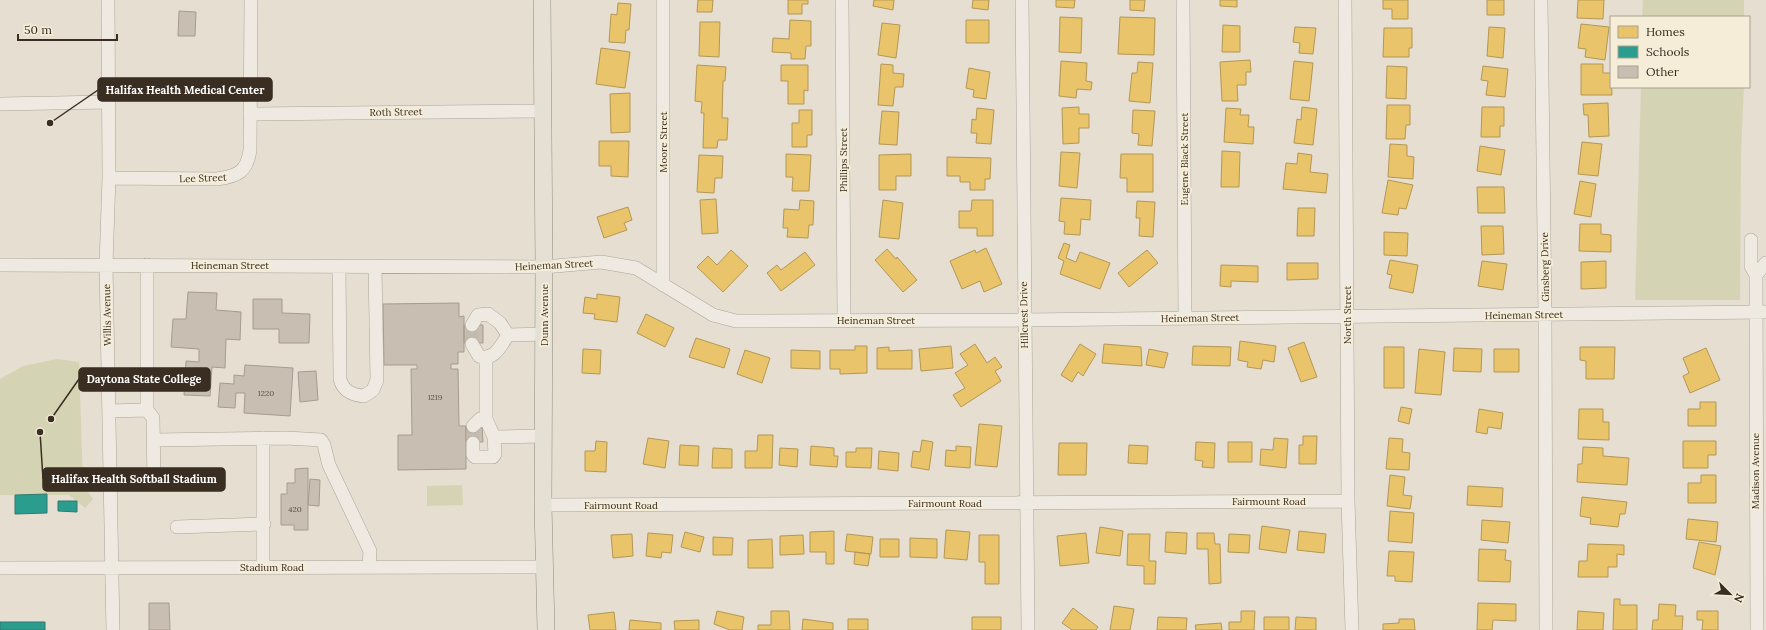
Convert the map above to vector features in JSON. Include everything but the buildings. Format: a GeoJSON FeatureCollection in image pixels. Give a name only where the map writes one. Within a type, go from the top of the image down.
{"type":"FeatureCollection","features":[{"type":"Feature","properties":{"kind":"main road","name":"Dunn Avenue"},"geometry":{"type":"LineString","coordinates":[[542,0],[544,267],[543,505],[546,630]]}},
{"type":"Feature","properties":{"kind":"street","name":"Willis Avenue"},"geometry":{"type":"LineString","coordinates":[[108,0],[109,178],[106,265],[113,630]]}},
{"type":"Feature","properties":{"kind":"street","name":"Lee Street"},"geometry":{"type":"LineString","coordinates":[[109,178],[217,179],[230,177],[242,171],[248,162],[251,0]]}},
{"type":"Feature","properties":{"kind":"street","name":"Moore Street"},"geometry":{"type":"LineString","coordinates":[[663,0],[663,285]]}},
{"type":"Feature","properties":{"kind":"street","name":"Phillips Street"},"geometry":{"type":"LineString","coordinates":[[842,0],[844,320]]}},
{"type":"Feature","properties":{"kind":"street","name":"Hillcrest Drive"},"geometry":{"type":"LineString","coordinates":[[1022,0],[1028,630]]}},
{"type":"Feature","properties":{"kind":"street","name":"Eugene Black Street"},"geometry":{"type":"LineString","coordinates":[[1183,0],[1184,318]]}},
{"type":"Feature","properties":{"kind":"street","name":"North Street"},"geometry":{"type":"LineString","coordinates":[[1345,0],[1348,501],[1352,630]]}},
{"type":"Feature","properties":{"kind":"street","name":"Ginsberg Drive"},"geometry":{"type":"LineString","coordinates":[[1541,0],[1545,315],[1546,630]]}},
{"type":"Feature","properties":{"kind":"street"},"geometry":{"type":"LineString","coordinates":[[0,104],[109,102]]}},
{"type":"Feature","properties":{"kind":"street","name":"Roth Street"},"geometry":{"type":"LineString","coordinates":[[250,114],[542,111]]}},
{"type":"Feature","properties":{"kind":"street","name":"Madison Avenue"},"geometry":{"type":"LineString","coordinates":[[1751,240],[1751,266],[1756,275],[1761,312],[1761,492],[1757,630]]}},
{"type":"Feature","properties":{"kind":"street","name":"Heineman Street"},"geometry":{"type":"LineString","coordinates":[[0,265],[544,267],[601,262],[636,268],[713,315],[736,320],[1024,320],[1761,312]]}},
{"type":"Feature","properties":{"kind":"street"},"geometry":{"type":"LineString","coordinates":[[1756,275],[1766,263]]}},
{"type":"Feature","properties":{"kind":"street"},"geometry":{"type":"LineString","coordinates":[[147,265],[147,410],[153,418],[154,484]]}},
{"type":"Feature","properties":{"kind":"street"},"geometry":{"type":"LineString","coordinates":[[339,266],[340,380],[342,388],[349,392],[364,396],[373,390],[377,380],[375,266]]}},
{"type":"Feature","properties":{"kind":"street"},"geometry":{"type":"LineString","coordinates":[[472,325],[478,316],[488,314],[500,323],[508,335]]}},
{"type":"Feature","properties":{"kind":"street"},"geometry":{"type":"LineString","coordinates":[[508,335],[544,334]]}},
{"type":"Feature","properties":{"kind":"street"},"geometry":{"type":"LineString","coordinates":[[472,344],[474,350],[479,356],[486,358],[491,357],[499,349],[508,335]]}},
{"type":"Feature","properties":{"kind":"street"},"geometry":{"type":"LineString","coordinates":[[473,442],[473,455],[475,457],[493,457],[495,454],[494,437],[486,419],[486,358]]}},
{"type":"Feature","properties":{"kind":"street"},"geometry":{"type":"LineString","coordinates":[[109,411],[147,410]]}},
{"type":"Feature","properties":{"kind":"street"},"geometry":{"type":"LineString","coordinates":[[473,426],[480,419],[486,419]]}},
{"type":"Feature","properties":{"kind":"street"},"geometry":{"type":"LineString","coordinates":[[494,437],[543,436]]}},
{"type":"Feature","properties":{"kind":"street"},"geometry":{"type":"LineString","coordinates":[[154,440],[263,438],[321,440],[324,445],[329,464],[370,551],[369,567]]}},
{"type":"Feature","properties":{"kind":"street"},"geometry":{"type":"LineString","coordinates":[[263,438],[263,566]]}},
{"type":"Feature","properties":{"kind":"street","name":"Fairmount Road"},"geometry":{"type":"LineString","coordinates":[[543,505],[1348,501]]}},
{"type":"Feature","properties":{"kind":"street"},"geometry":{"type":"LineString","coordinates":[[177,526],[264,524]]}},
{"type":"Feature","properties":{"kind":"street","name":"Stadium Road"},"geometry":{"type":"LineString","coordinates":[[0,568],[112,566],[545,567]]}},
{"type":"Feature","properties":{"kind":"green space"},"geometry":{"type":"Polygon","coordinates":[[[1643,0],[1744,0],[1744,16],[1642,16],[1643,0]]]}},
{"type":"Feature","properties":{"kind":"green space"},"geometry":{"type":"Polygon","coordinates":[[[1641,88],[1744,88],[1741,152],[1740,300],[1635,300],[1641,88]]]}},
{"type":"Feature","properties":{"kind":"green space"},"geometry":{"type":"Polygon","coordinates":[[[57,359],[79,362],[83,484],[93,499],[85,508],[69,495],[0,495],[0,379],[23,366],[57,359]]]}},
{"type":"Feature","properties":{"kind":"green space"},"geometry":{"type":"Polygon","coordinates":[[[462,485],[463,505],[427,506],[427,486],[462,485]]]}},
{"type":"Feature","properties":{"kind":"tunnel"},"geometry":{"type":"LineString","coordinates":[[472,325],[472,344]]}},
{"type":"Feature","properties":{"kind":"tunnel"},"geometry":{"type":"LineString","coordinates":[[473,426],[473,443]]}},
{"type":"Feature","properties":{"kind":"place","name":"Halifax Health Medical Center"},"geometry":{"type":"Point","coordinates":[50,123]}},
{"type":"Feature","properties":{"kind":"place","name":"Daytona State College"},"geometry":{"type":"Point","coordinates":[51,419]}},
{"type":"Feature","properties":{"kind":"place","name":"Halifax Health Softball Stadium"},"geometry":{"type":"Point","coordinates":[40,432]}}]}
